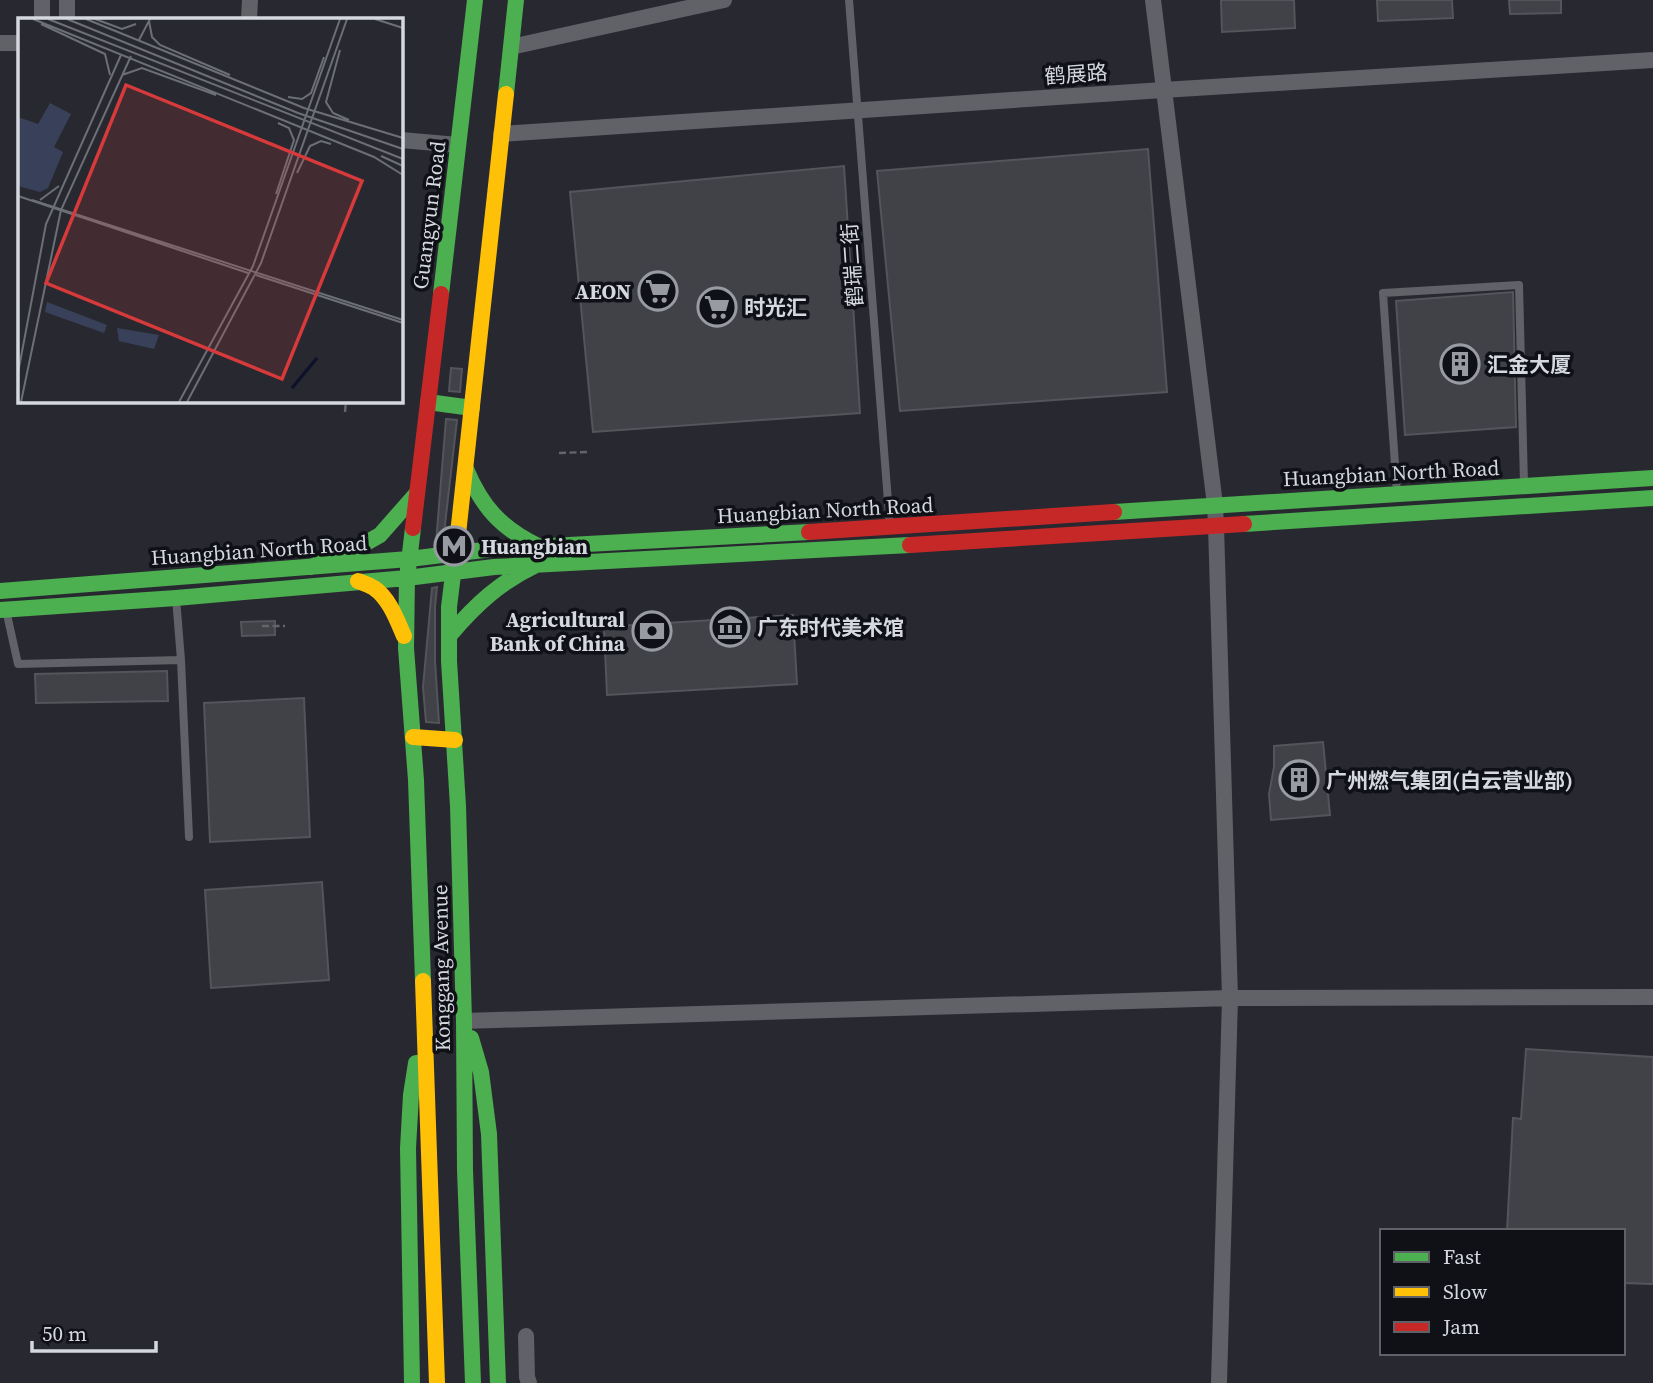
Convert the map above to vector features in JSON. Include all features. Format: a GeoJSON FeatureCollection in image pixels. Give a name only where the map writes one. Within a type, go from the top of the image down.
{"type":"FeatureCollection","features":[{"type":"Feature","properties":{"kind":"main road","name":"Guangyun Road"},"geometry":{"type":"LineString","coordinates":[[407,578],[475,0]]}},
{"type":"Feature","properties":{"kind":"main road"},"geometry":{"type":"LineString","coordinates":[[456,553],[516,0]]}},
{"type":"Feature","properties":{"kind":"main road"},"geometry":{"type":"LineString","coordinates":[[428,402],[472,408]]}},
{"type":"Feature","properties":{"kind":"main road"},"geometry":{"type":"LineString","coordinates":[[466,469],[492,512],[509,529],[538,546]]}},
{"type":"Feature","properties":{"kind":"main road","name":"Huangbian North Road"},"geometry":{"type":"LineString","coordinates":[[0,591],[408,559],[492,549],[890,528],[1653,478]]}},
{"type":"Feature","properties":{"kind":"main road"},"geometry":{"type":"LineString","coordinates":[[311,567],[380,535],[416,493]]}},
{"type":"Feature","properties":{"kind":"main road","name":"Huangbian North Road"},"geometry":{"type":"LineString","coordinates":[[3,610],[176,598],[538,564],[873,547],[1653,498]]}},
{"type":"Feature","properties":{"kind":"main road","name":"Konggang Avenue"},"geometry":{"type":"LineString","coordinates":[[456,553],[449,607],[449,662],[455,740],[473,1383]]}},
{"type":"Feature","properties":{"kind":"main road"},"geometry":{"type":"LineString","coordinates":[[449,636],[488,593],[516,574],[538,564]]}},
{"type":"Feature","properties":{"kind":"main road","name":"Konggang Avenue"},"geometry":{"type":"LineString","coordinates":[[407,578],[407,680],[416,780],[437,1383]]}},
{"type":"Feature","properties":{"kind":"main road"},"geometry":{"type":"LineString","coordinates":[[359,582],[374,588],[385,600],[406,640]]}},
{"type":"Feature","properties":{"kind":"main road"},"geometry":{"type":"LineString","coordinates":[[413,737],[455,740]]}},
{"type":"Feature","properties":{"kind":"main road"},"geometry":{"type":"LineString","coordinates":[[464,1021],[481,1072],[489,1134],[498,1383]]}},
{"type":"Feature","properties":{"kind":"main road"},"geometry":{"type":"LineString","coordinates":[[412,1383],[409,1135],[411,1096],[425,1022]]}},
{"type":"Feature","properties":{"kind":"street"},"geometry":{"type":"LineString","coordinates":[[42,0],[42,18]]}},
{"type":"Feature","properties":{"kind":"street"},"geometry":{"type":"LineString","coordinates":[[67,0],[67,18]]}},
{"type":"Feature","properties":{"kind":"street"},"geometry":{"type":"LineString","coordinates":[[249,18],[250,0]]}},
{"type":"Feature","properties":{"kind":"street"},"geometry":{"type":"LineString","coordinates":[[511,47],[724,0]]}},
{"type":"Feature","properties":{"kind":"street"},"geometry":{"type":"LineString","coordinates":[[1153,0],[1215,505],[1230,998],[1219,1383]]}},
{"type":"Feature","properties":{"kind":"street"},"geometry":{"type":"LineString","coordinates":[[0,43],[18,43]]}},
{"type":"Feature","properties":{"kind":"street","name":"鹤展路"},"geometry":{"type":"LineString","coordinates":[[501,134],[1653,60]]}},
{"type":"Feature","properties":{"kind":"street"},"geometry":{"type":"LineString","coordinates":[[402,140],[458,145]]}},
{"type":"Feature","properties":{"kind":"street"},"geometry":{"type":"LineString","coordinates":[[1085,514],[1086,534]]}},
{"type":"Feature","properties":{"kind":"street"},"geometry":{"type":"LineString","coordinates":[[464,1021],[1230,998],[1653,998]]}},
{"type":"Feature","properties":{"kind":"street"},"geometry":{"type":"LineString","coordinates":[[526,1336],[528,1383]]}},
{"type":"Feature","properties":{"kind":"lane","name":"鹤瑞二街"},"geometry":{"type":"LineString","coordinates":[[849,0],[890,528]]}},
{"type":"Feature","properties":{"kind":"lane"},"geometry":{"type":"LineString","coordinates":[[1398,514],[1383,293],[1519,285],[1525,506]]}},
{"type":"Feature","properties":{"kind":"lane"},"geometry":{"type":"LineString","coordinates":[[176,598],[189,836]]}},
{"type":"Feature","properties":{"kind":"lane"},"geometry":{"type":"LineString","coordinates":[[3,610],[18,664],[181,660]]}},
{"type":"Feature","properties":{"kind":"path"},"geometry":{"type":"LineString","coordinates":[[345,412],[346,402]]}},
{"type":"Feature","properties":{"kind":"path"},"geometry":{"type":"LineString","coordinates":[[559,453],[587,452]]}},
{"type":"Feature","properties":{"kind":"path"},"geometry":{"type":"LineString","coordinates":[[262,626],[285,626]]}},
{"type":"Feature","properties":{"kind":"building"},"geometry":{"type":"Polygon","coordinates":[[[1221,0],[1294,0],[1295,28],[1222,32],[1221,0]]]}},
{"type":"Feature","properties":{"kind":"building"},"geometry":{"type":"Polygon","coordinates":[[[1377,0],[1452,0],[1453,18],[1378,21],[1377,0]]]}},
{"type":"Feature","properties":{"kind":"building"},"geometry":{"type":"Polygon","coordinates":[[[1509,0],[1561,0],[1561,13],[1510,14],[1509,0]]]}},
{"type":"Feature","properties":{"kind":"building"},"geometry":{"type":"Polygon","coordinates":[[[1148,149],[1167,392],[900,411],[877,171],[1148,149]]]}},
{"type":"Feature","properties":{"kind":"building","name":"时光汇"},"geometry":{"type":"Polygon","coordinates":[[[844,166],[860,413],[593,432],[570,192],[844,166]]]}},
{"type":"Feature","properties":{"kind":"building","name":"汇金大厦"},"geometry":{"type":"Polygon","coordinates":[[[1513,292],[1516,427],[1405,435],[1396,301],[1513,292]]]}},
{"type":"Feature","properties":{"kind":"building"},"geometry":{"type":"Polygon","coordinates":[[[451,368],[462,369],[460,392],[449,391],[451,368]]]}},
{"type":"Feature","properties":{"kind":"building"},"geometry":{"type":"Polygon","coordinates":[[[446,419],[457,420],[443,542],[436,543],[446,419]]]}},
{"type":"Feature","properties":{"kind":"building"},"geometry":{"type":"Polygon","coordinates":[[[437,587],[435,661],[439,723],[426,722],[423,687],[432,588],[437,587]]]}},
{"type":"Feature","properties":{"kind":"building"},"geometry":{"type":"Polygon","coordinates":[[[793,615],[797,684],[607,695],[604,627],[793,615]]]}},
{"type":"Feature","properties":{"kind":"building"},"geometry":{"type":"Polygon","coordinates":[[[275,621],[275,635],[242,636],[241,622],[275,621]]]}},
{"type":"Feature","properties":{"kind":"building"},"geometry":{"type":"Polygon","coordinates":[[[167,671],[168,701],[36,703],[35,674],[167,671]]]}},
{"type":"Feature","properties":{"kind":"building"},"geometry":{"type":"Polygon","coordinates":[[[304,698],[310,837],[210,842],[204,703],[304,698]]]}},
{"type":"Feature","properties":{"kind":"building","name":"广州燃气集团(白云营业部)"},"geometry":{"type":"Polygon","coordinates":[[[1323,742],[1330,815],[1271,820],[1269,794],[1274,767],[1274,746],[1323,742]]]}},
{"type":"Feature","properties":{"kind":"building"},"geometry":{"type":"Polygon","coordinates":[[[322,882],[329,980],[211,988],[205,890],[322,882]]]}},
{"type":"Feature","properties":{"kind":"building"},"geometry":{"type":"Polygon","coordinates":[[[1526,1049],[1653,1057],[1653,1284],[1625,1283],[1625,1229],[1507,1229],[1513,1118],[1521,1119],[1526,1049]]]}},
{"type":"Feature","properties":{"kind":"traffic: fast"},"geometry":{"type":"LineString","coordinates":[[441,294],[475,0]]}},
{"type":"Feature","properties":{"kind":"traffic: fast"},"geometry":{"type":"LineString","coordinates":[[506,94],[516,0]]}},
{"type":"Feature","properties":{"kind":"traffic: fast"},"geometry":{"type":"LineString","coordinates":[[428,402],[472,408]]}},
{"type":"Feature","properties":{"kind":"traffic: fast"},"geometry":{"type":"LineString","coordinates":[[466,469],[479,495],[494,515],[513,532],[538,546]]}},
{"type":"Feature","properties":{"kind":"traffic: fast"},"geometry":{"type":"LineString","coordinates":[[1114,512],[1653,478]]}},
{"type":"Feature","properties":{"kind":"traffic: fast"},"geometry":{"type":"LineString","coordinates":[[311,567],[380,535],[417,493]]}},
{"type":"Feature","properties":{"kind":"traffic: fast"},"geometry":{"type":"LineString","coordinates":[[1244,524],[1653,498]]}},
{"type":"Feature","properties":{"kind":"traffic: fast"},"geometry":{"type":"LineString","coordinates":[[413,528],[407,578],[406,648],[416,780],[423,981]]}},
{"type":"Feature","properties":{"kind":"traffic: fast"},"geometry":{"type":"LineString","coordinates":[[0,591],[409,559],[492,549],[809,532]]}},
{"type":"Feature","properties":{"kind":"traffic: fast"},"geometry":{"type":"LineString","coordinates":[[458,534],[449,607],[449,661],[458,806],[465,1170],[473,1383]]}},
{"type":"Feature","properties":{"kind":"traffic: fast"},"geometry":{"type":"LineString","coordinates":[[0,610],[407,578],[494,567],[910,545]]}},
{"type":"Feature","properties":{"kind":"traffic: fast"},"geometry":{"type":"LineString","coordinates":[[449,636],[489,595],[538,564]]}},
{"type":"Feature","properties":{"kind":"traffic: fast"},"geometry":{"type":"LineString","coordinates":[[471,1038],[481,1072],[489,1134],[498,1383]]}},
{"type":"Feature","properties":{"kind":"traffic: fast"},"geometry":{"type":"LineString","coordinates":[[412,1383],[408,1148],[416,1063]]}},
{"type":"Feature","properties":{"kind":"traffic: slow"},"geometry":{"type":"LineString","coordinates":[[458,534],[506,94]]}},
{"type":"Feature","properties":{"kind":"traffic: slow"},"geometry":{"type":"LineString","coordinates":[[358,581],[374,588],[384,597],[404,636]]}},
{"type":"Feature","properties":{"kind":"traffic: slow"},"geometry":{"type":"LineString","coordinates":[[413,737],[455,740]]}},
{"type":"Feature","properties":{"kind":"traffic: slow"},"geometry":{"type":"LineString","coordinates":[[423,981],[437,1383]]}},
{"type":"Feature","properties":{"kind":"traffic: jam"},"geometry":{"type":"LineString","coordinates":[[413,528],[441,294]]}},
{"type":"Feature","properties":{"kind":"traffic: jam"},"geometry":{"type":"LineString","coordinates":[[809,532],[1114,512]]}},
{"type":"Feature","properties":{"kind":"traffic: jam"},"geometry":{"type":"LineString","coordinates":[[910,545],[1244,524]]}},
{"type":"Feature","properties":{"kind":"place","name":"AEON"},"geometry":{"type":"Point","coordinates":[658,291]}},
{"type":"Feature","properties":{"kind":"place","name":"时光汇"},"geometry":{"type":"Point","coordinates":[717,307]}},
{"type":"Feature","properties":{"kind":"place","name":"汇金大厦"},"geometry":{"type":"Point","coordinates":[1460,364]}},
{"type":"Feature","properties":{"kind":"place","name":"Huangbian"},"geometry":{"type":"Point","coordinates":[454,546]}},
{"type":"Feature","properties":{"kind":"place","name":"广东时代美术馆"},"geometry":{"type":"Point","coordinates":[730,627]}},
{"type":"Feature","properties":{"kind":"place","name":"Agricultural Bank of China"},"geometry":{"type":"Point","coordinates":[652,631]}},
{"type":"Feature","properties":{"kind":"place","name":"广州燃气集团(白云营业部)"},"geometry":{"type":"Point","coordinates":[1299,780]}}]}
